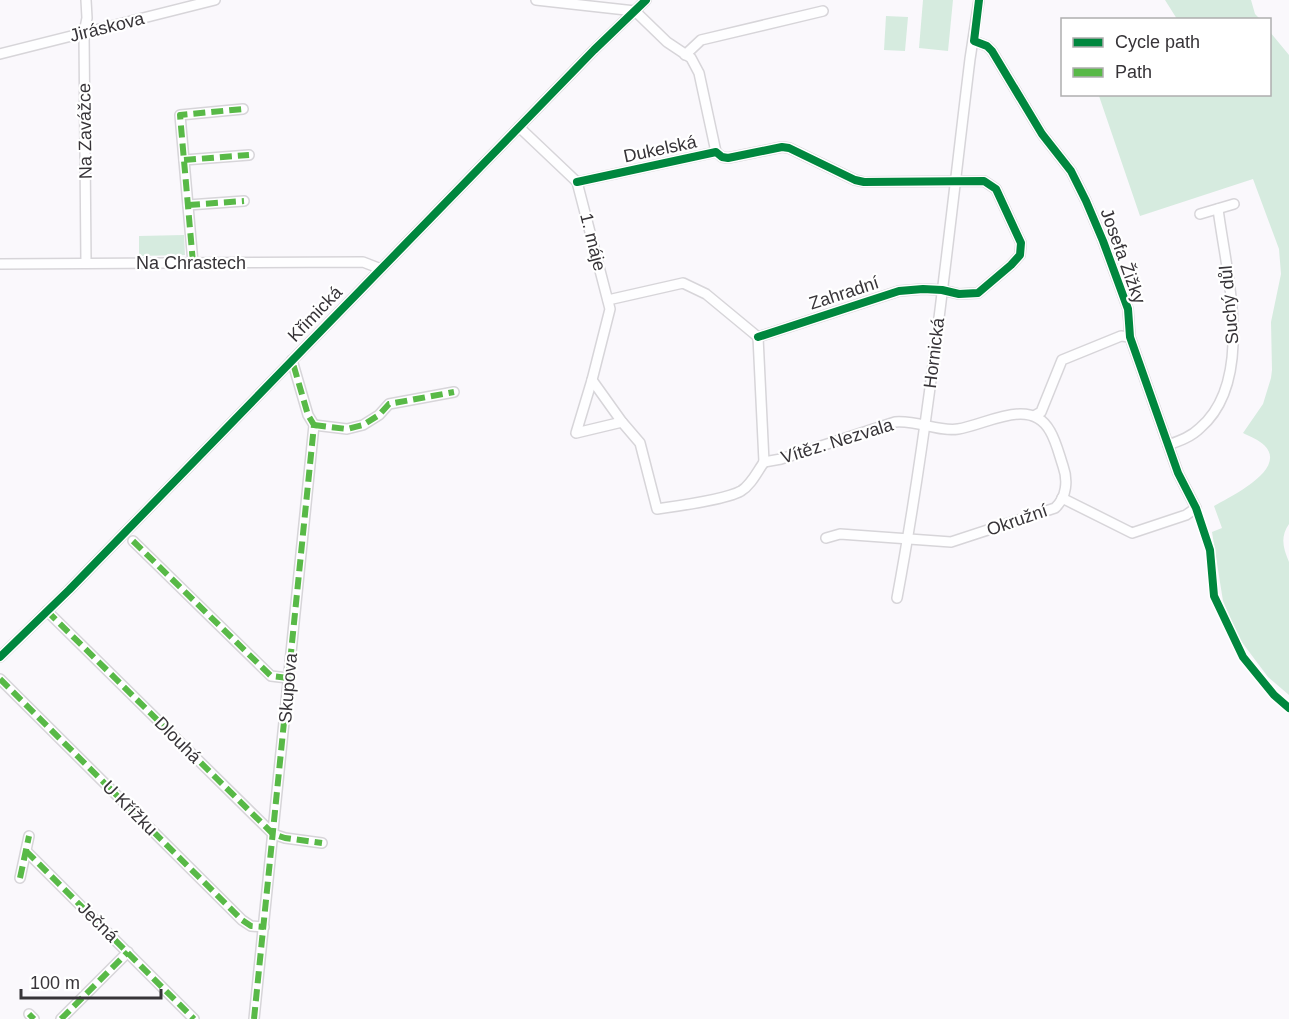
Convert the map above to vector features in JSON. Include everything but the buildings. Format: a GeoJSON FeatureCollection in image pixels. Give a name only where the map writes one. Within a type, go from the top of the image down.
{"type":"FeatureCollection","features":[{"type":"Feature","properties":{"kind":"street","name":"Na Zavážce"},"geometry":{"type":"LineString","coordinates":[[86,0],[87,18],[84,33],[86,263]]}},
{"type":"Feature","properties":{"kind":"street","name":"Jiráskova"},"geometry":{"type":"LineString","coordinates":[[0,54],[215,0]]}},
{"type":"Feature","properties":{"kind":"street"},"geometry":{"type":"LineString","coordinates":[[536,0],[635,11],[667,42],[695,63],[716,152]]}},
{"type":"Feature","properties":{"kind":"street","name":"Křimická"},"geometry":{"type":"LineString","coordinates":[[4,654],[646,0]]}},
{"type":"Feature","properties":{"kind":"street","name":"Hornická"},"geometry":{"type":"LineString","coordinates":[[897,598],[925,424],[979,0]]}},
{"type":"Feature","properties":{"kind":"street"},"geometry":{"type":"LineString","coordinates":[[686,55],[701,40],[823,11]]}},
{"type":"Feature","properties":{"kind":"street","name":"Josefa Žižky"},"geometry":{"type":"LineString","coordinates":[[974,40],[992,51],[1042,134],[1071,171],[1103,241],[1128,309],[1130,337],[1178,473],[1196,508],[1186,515],[1132,533],[1062,498]]}},
{"type":"Feature","properties":{"kind":"street"},"geometry":{"type":"LineString","coordinates":[[193,263],[180,115],[243,109]]}},
{"type":"Feature","properties":{"kind":"street"},"geometry":{"type":"LineString","coordinates":[[519,127],[577,182]]}},
{"type":"Feature","properties":{"kind":"street","name":"Dukelská"},"geometry":{"type":"LineString","coordinates":[[577,182],[716,152],[728,158],[782,147],[789,148],[855,180],[864,182],[984,181],[996,189],[1021,243],[1020,255],[978,293],[959,294],[942,290]]}},
{"type":"Feature","properties":{"kind":"street"},"geometry":{"type":"LineString","coordinates":[[184,160],[249,155]]}},
{"type":"Feature","properties":{"kind":"street","name":"1. máje"},"geometry":{"type":"LineString","coordinates":[[577,182],[610,309],[576,432],[622,422]]}},
{"type":"Feature","properties":{"kind":"street"},"geometry":{"type":"LineString","coordinates":[[188,205],[244,201]]}},
{"type":"Feature","properties":{"kind":"street"},"geometry":{"type":"LineString","coordinates":[[1200,214],[1234,204]]}},
{"type":"Feature","properties":{"kind":"street","name":"Suchý důl"},"geometry":{"type":"LineString","coordinates":[[1168,446],[1188,437],[1207,422],[1223,395],[1232,368],[1234,328],[1218,209]]}},
{"type":"Feature","properties":{"kind":"street","name":"Na Chrastech"},"geometry":{"type":"LineString","coordinates":[[0,264],[363,262],[381,269]]}},
{"type":"Feature","properties":{"kind":"street"},"geometry":{"type":"LineString","coordinates":[[608,300],[683,283],[706,294],[758,337],[764,462]]}},
{"type":"Feature","properties":{"kind":"street","name":"Zahradní"},"geometry":{"type":"LineString","coordinates":[[758,337],[899,291],[942,290]]}},
{"type":"Feature","properties":{"kind":"street"},"geometry":{"type":"LineString","coordinates":[[925,424],[958,429],[1021,413],[1034,416],[1041,412],[1062,360],[1121,336],[1130,337]]}},
{"type":"Feature","properties":{"kind":"street","name":"Skupova"},"geometry":{"type":"LineString","coordinates":[[254,1019],[314,425],[308,415],[292,360]]}},
{"type":"Feature","properties":{"kind":"street"},"geometry":{"type":"LineString","coordinates":[[592,380],[622,422]]}},
{"type":"Feature","properties":{"kind":"street"},"geometry":{"type":"LineString","coordinates":[[314,425],[323,428],[347,429],[363,425],[379,415],[389,404],[454,392]]}},
{"type":"Feature","properties":{"kind":"street","name":"Okružní"},"geometry":{"type":"LineString","coordinates":[[826,538],[840,534],[951,542],[1055,508],[1062,498],[1066,476],[1050,430],[1034,416]]}},
{"type":"Feature","properties":{"kind":"street","name":"Vítěz. Nezvala"},"geometry":{"type":"LineString","coordinates":[[622,422],[640,443],[657,509],[730,496],[742,491],[764,462],[780,459],[894,422],[925,424]]}},
{"type":"Feature","properties":{"kind":"street"},"geometry":{"type":"LineString","coordinates":[[134,541],[271,676],[288,678]]}},
{"type":"Feature","properties":{"kind":"street","name":"Dlouhá"},"geometry":{"type":"LineString","coordinates":[[47,611],[273,834]]}},
{"type":"Feature","properties":{"kind":"street"},"geometry":{"type":"LineString","coordinates":[[0,642],[4,654]]}},
{"type":"Feature","properties":{"kind":"street","name":"U Křížku"},"geometry":{"type":"LineString","coordinates":[[0,679],[242,920],[251,926],[264,927]]}},
{"type":"Feature","properties":{"kind":"street"},"geometry":{"type":"LineString","coordinates":[[273,834],[322,843]]}},
{"type":"Feature","properties":{"kind":"street"},"geometry":{"type":"LineString","coordinates":[[20,878],[29,836]]}},
{"type":"Feature","properties":{"kind":"street","name":"Ječná"},"geometry":{"type":"LineString","coordinates":[[26,851],[194,1019]]}},
{"type":"Feature","properties":{"kind":"street"},"geometry":{"type":"LineString","coordinates":[[61,1019],[128,952]]}},
{"type":"Feature","properties":{"kind":"green space"},"geometry":{"type":"Polygon","coordinates":[[[923,0],[953,0],[948,51],[919,48],[923,0]]]}},
{"type":"Feature","properties":{"kind":"green space"},"geometry":{"type":"Polygon","coordinates":[[[1165,0],[1251,0],[1255,14],[1259,18],[1176,18],[1165,0]]]}},
{"type":"Feature","properties":{"kind":"green space"},"geometry":{"type":"Polygon","coordinates":[[[886,16],[908,17],[905,51],[884,50],[886,16]]]}},
{"type":"Feature","properties":{"kind":"green space"},"geometry":{"type":"Polygon","coordinates":[[[1271,33],[1289,55],[1289,524],[1284,533],[1283,543],[1289,562],[1289,695],[1268,677],[1238,637],[1223,601],[1212,532],[1222,528],[1214,506],[1254,481],[1269,463],[1270,454],[1264,445],[1243,433],[1263,404],[1271,378],[1271,322],[1281,274],[1279,249],[1253,179],[1140,216],[1099,96],[1271,96],[1271,33]]]}},
{"type":"Feature","properties":{"kind":"green space"},"geometry":{"type":"Polygon","coordinates":[[[184,235],[185,255],[139,256],[139,236],[184,235]]]}},
{"type":"Feature","properties":{"kind":"marked path"},"geometry":{"type":"LineString","coordinates":[[193,263],[180,115],[243,109]]}},
{"type":"Feature","properties":{"kind":"marked path"},"geometry":{"type":"LineString","coordinates":[[184,160],[249,155]]}},
{"type":"Feature","properties":{"kind":"marked path"},"geometry":{"type":"LineString","coordinates":[[188,205],[244,201]]}},
{"type":"Feature","properties":{"kind":"marked path"},"geometry":{"type":"LineString","coordinates":[[254,1019],[314,425],[308,415],[292,360]]}},
{"type":"Feature","properties":{"kind":"marked path"},"geometry":{"type":"LineString","coordinates":[[314,425],[347,429],[363,425],[379,415],[389,404],[454,392]]}},
{"type":"Feature","properties":{"kind":"marked path"},"geometry":{"type":"LineString","coordinates":[[133,541],[271,676],[288,678]]}},
{"type":"Feature","properties":{"kind":"marked path"},"geometry":{"type":"LineString","coordinates":[[47,611],[273,834],[322,843]]}},
{"type":"Feature","properties":{"kind":"marked path"},"geometry":{"type":"LineString","coordinates":[[0,679],[242,920],[251,926],[264,927]]}},
{"type":"Feature","properties":{"kind":"marked path"},"geometry":{"type":"LineString","coordinates":[[20,878],[29,836]]}},
{"type":"Feature","properties":{"kind":"marked path"},"geometry":{"type":"LineString","coordinates":[[26,851],[194,1019]]}},
{"type":"Feature","properties":{"kind":"marked path"},"geometry":{"type":"LineString","coordinates":[[61,1019],[128,952]]}},
{"type":"Feature","properties":{"kind":"marked path"},"geometry":{"type":"LineString","coordinates":[[29,1014],[34,1019]]}},
{"type":"Feature","properties":{"kind":"cycle path"},"geometry":{"type":"LineString","coordinates":[[0,657],[69,590],[594,50],[646,0]]}},
{"type":"Feature","properties":{"kind":"cycle path"},"geometry":{"type":"LineString","coordinates":[[979,0],[974,41],[987,46],[992,51],[1042,134],[1071,171],[1103,241],[1128,309],[1130,337],[1178,473],[1196,508],[1210,550],[1214,596],[1243,657],[1274,695],[1289,708]]}},
{"type":"Feature","properties":{"kind":"cycle path"},"geometry":{"type":"LineString","coordinates":[[577,182],[716,152],[728,158],[782,147],[789,148],[855,180],[864,182],[984,181],[996,189],[1021,243],[1020,255],[978,293],[959,294],[923,289],[899,291],[758,337]]}}]}
